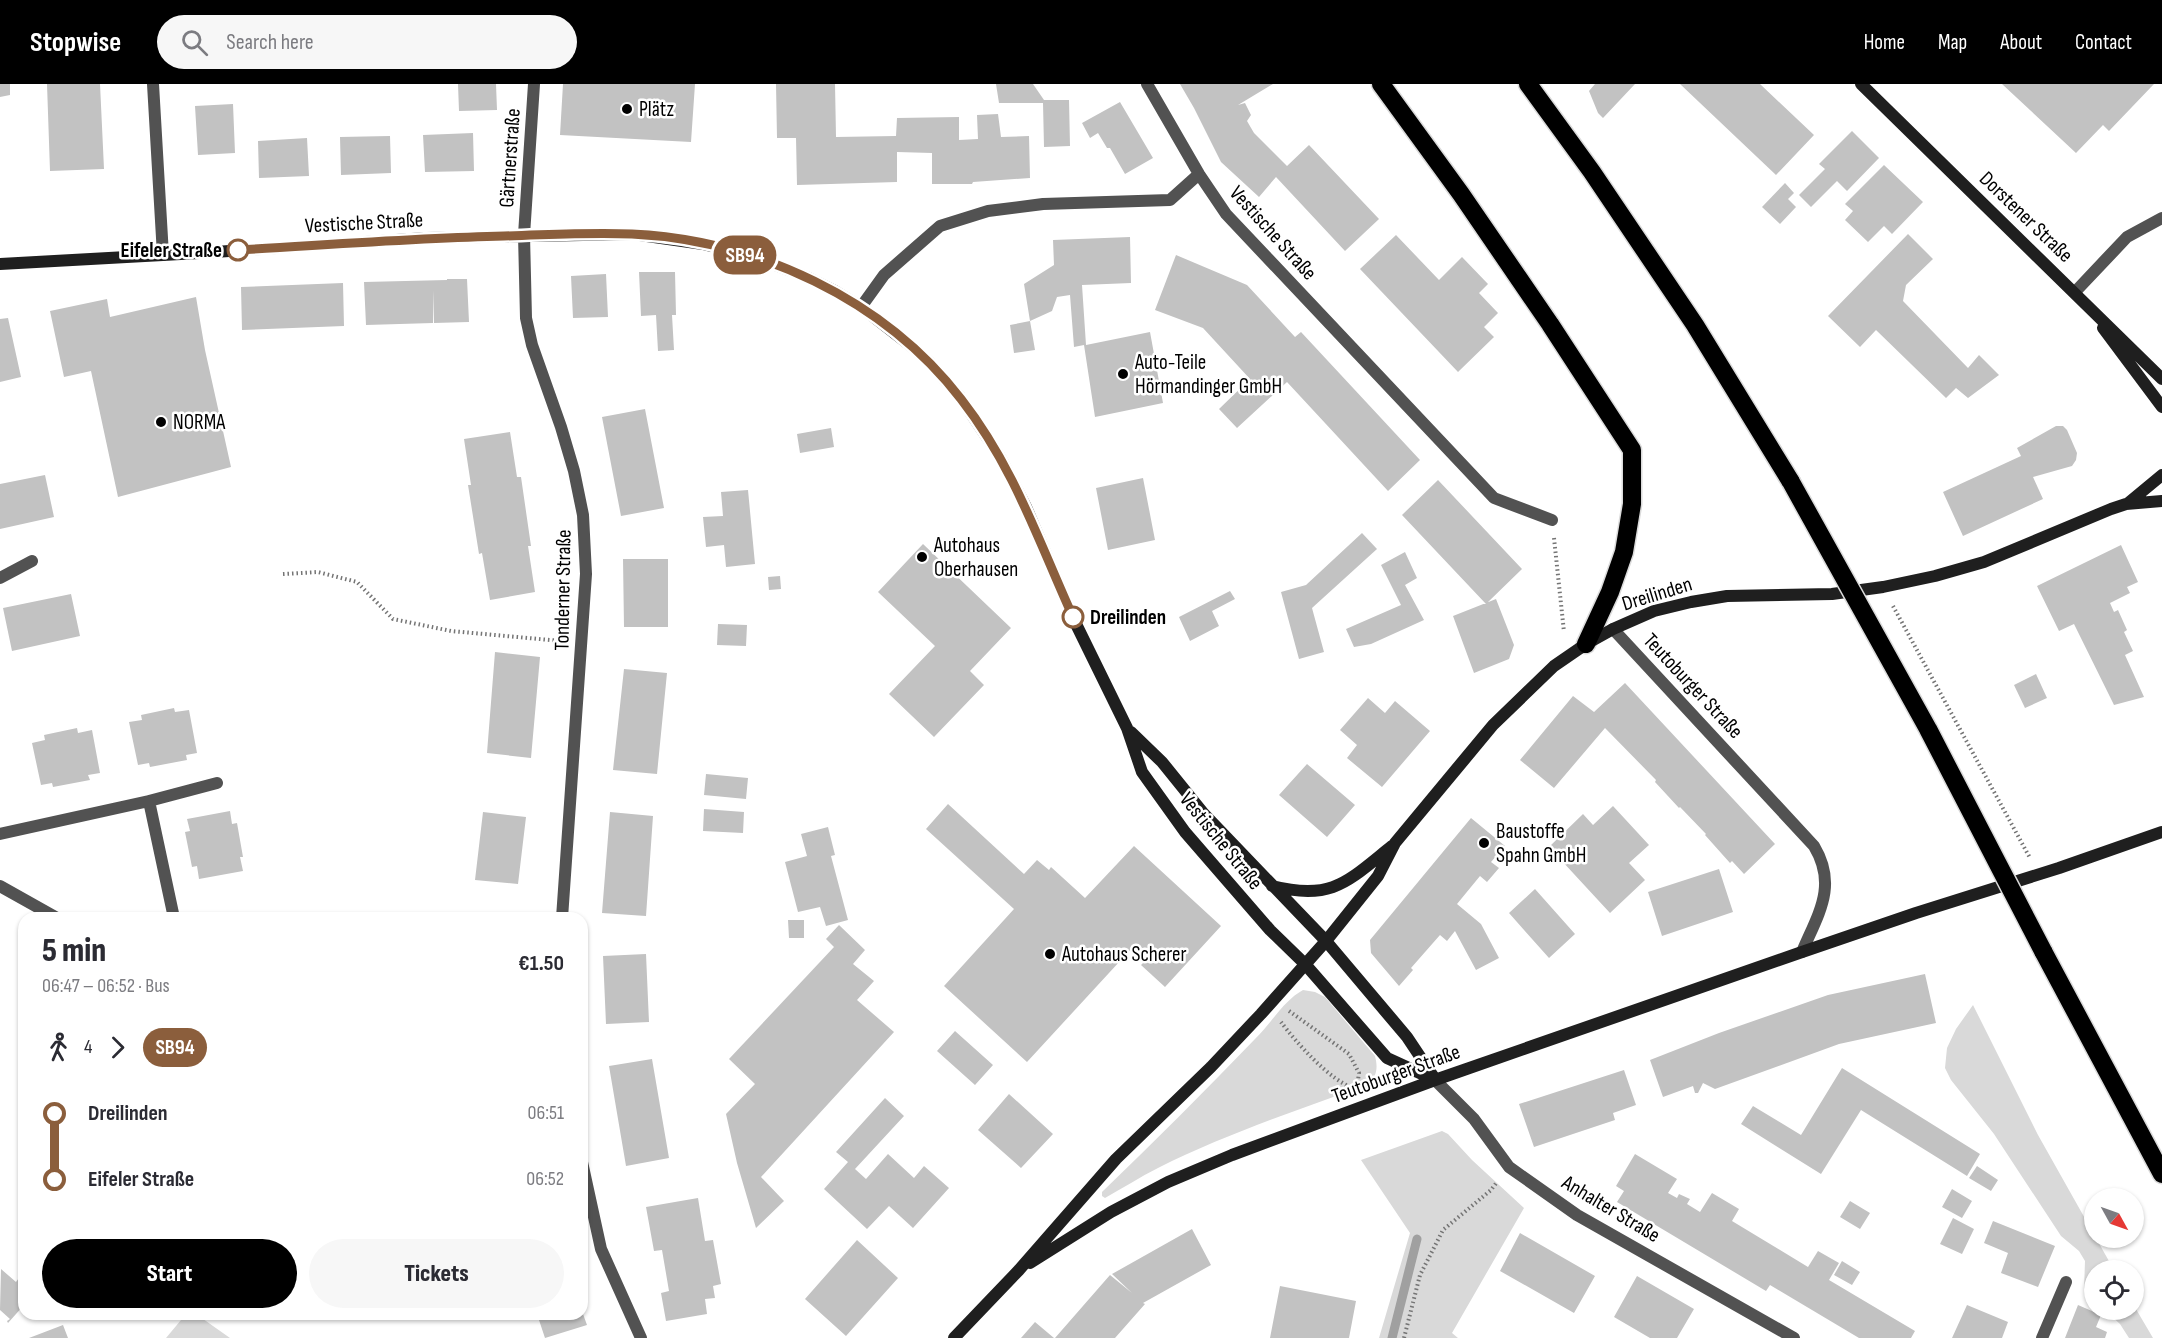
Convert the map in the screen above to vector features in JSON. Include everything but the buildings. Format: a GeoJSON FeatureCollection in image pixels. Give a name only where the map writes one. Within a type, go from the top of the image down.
{"type":"FeatureCollection","features":[{"type":"Feature","properties":{"kind":"highway"},"geometry":{"type":"LineString","coordinates":[[1381,84],[1461,194],[1632,450],[1632,504],[1624,552],[1610,592],[1586,644]]}},
{"type":"Feature","properties":{"kind":"highway"},"geometry":{"type":"LineString","coordinates":[[1528,84],[1592,172],[1695,325],[1791,482],[1928,729],[2162,1174]]}},
{"type":"Feature","properties":{"kind":"main road","name":"Dorstener Straße"},"geometry":{"type":"LineString","coordinates":[[1861,84],[2162,379]]}},
{"type":"Feature","properties":{"kind":"main road","name":"Vestische Straße"},"geometry":{"type":"LineString","coordinates":[[0,264],[427,238],[633,234],[703,244],[755,257],[835,291],[861,307],[911,346],[929,362],[960,398],[1000,457],[1026,507],[1075,622],[1127,728],[1142,772],[1185,832],[1270,930],[1305,964]]}},
{"type":"Feature","properties":{"kind":"main road"},"geometry":{"type":"LineString","coordinates":[[2075,292],[2162,407]]}},
{"type":"Feature","properties":{"kind":"main road","name":"Dreilinden"},"geometry":{"type":"LineString","coordinates":[[1326,941],[1378,876],[1395,843],[1493,725],[1542,675],[1586,644],[1654,611],[1718,598],[1832,594],[1883,587],[1935,576],[1984,562],[2126,504],[2162,475]]}},
{"type":"Feature","properties":{"kind":"main road","name":"Dreilinden"},"geometry":{"type":"LineString","coordinates":[[2126,504],[2162,501]]}},
{"type":"Feature","properties":{"kind":"main road","name":"Vestische Straße"},"geometry":{"type":"LineString","coordinates":[[1127,728],[1161,762],[1203,814],[1326,941]]}},
{"type":"Feature","properties":{"kind":"main road","name":"Teutoburger Straße"},"geometry":{"type":"LineString","coordinates":[[1019,1270],[1111,1212],[1168,1182],[1232,1155],[1436,1080],[1802,952],[2162,832]]}},
{"type":"Feature","properties":{"kind":"main road","name":"Vestische Straße"},"geometry":{"type":"LineString","coordinates":[[1272,886],[1300,892],[1313,892],[1340,885],[1395,843]]}},
{"type":"Feature","properties":{"kind":"main road","name":"Teutoburger Straße"},"geometry":{"type":"LineString","coordinates":[[954,1338],[1019,1270],[1116,1159],[1211,1067],[1326,941]]}},
{"type":"Feature","properties":{"kind":"main road","name":"Anhalter Straße"},"geometry":{"type":"LineString","coordinates":[[1326,941],[1407,1037],[1436,1080]]}},
{"type":"Feature","properties":{"kind":"main road","name":"Anhalter Straße"},"geometry":{"type":"LineString","coordinates":[[1305,964],[1387,1058],[1436,1080]]}},
{"type":"Feature","properties":{"kind":"street"},"geometry":{"type":"LineString","coordinates":[[153,84],[163,255]]}},
{"type":"Feature","properties":{"kind":"street","name":"Gärtnerstraße"},"geometry":{"type":"LineString","coordinates":[[524,236],[534,84]]}},
{"type":"Feature","properties":{"kind":"street","name":"Vestische Straße"},"geometry":{"type":"LineString","coordinates":[[1147,84],[1199,174],[1226,214],[1494,498],[1552,520]]}},
{"type":"Feature","properties":{"kind":"street"},"geometry":{"type":"LineString","coordinates":[[861,307],[884,275],[940,226],[988,211],[1043,204],[1170,200],[1199,174]]}},
{"type":"Feature","properties":{"kind":"street"},"geometry":{"type":"LineString","coordinates":[[2075,292],[2127,237],[2162,218]]}},
{"type":"Feature","properties":{"kind":"street","name":"Tonderner Straße"},"geometry":{"type":"LineString","coordinates":[[524,236],[526,318],[561,427],[584,515],[586,574],[584,630],[562,912]]}},
{"type":"Feature","properties":{"kind":"street"},"geometry":{"type":"LineString","coordinates":[[0,578],[32,561]]}},
{"type":"Feature","properties":{"kind":"street","name":"Teutoburger Straße"},"geometry":{"type":"LineString","coordinates":[[1613,629],[1815,846],[1825,869],[1826,890],[1802,952]]}},
{"type":"Feature","properties":{"kind":"street"},"geometry":{"type":"LineString","coordinates":[[0,834],[150,801],[218,783]]}},
{"type":"Feature","properties":{"kind":"street"},"geometry":{"type":"LineString","coordinates":[[150,801],[173,912]]}},
{"type":"Feature","properties":{"kind":"street"},"geometry":{"type":"LineString","coordinates":[[0,886],[46,912]]}},
{"type":"Feature","properties":{"kind":"street","name":"Anhalter Straße"},"geometry":{"type":"LineString","coordinates":[[1436,1080],[1474,1119],[1509,1167],[1577,1215],[1794,1338]]}},
{"type":"Feature","properties":{"kind":"street"},"geometry":{"type":"LineString","coordinates":[[588,1189],[601,1249],[640,1338]]}},
{"type":"Feature","properties":{"kind":"street"},"geometry":{"type":"LineString","coordinates":[[2042,1338],[2066,1282]]}},
{"type":"Feature","properties":{"kind":"path"},"geometry":{"type":"LineString","coordinates":[[1552,520],[1567,657]]}},
{"type":"Feature","properties":{"kind":"path"},"geometry":{"type":"LineString","coordinates":[[283,574],[318,572],[357,582],[393,619],[452,631],[561,641],[584,630]]}},
{"type":"Feature","properties":{"kind":"path"},"geometry":{"type":"LineString","coordinates":[[1883,587],[2039,874]]}},
{"type":"Feature","properties":{"kind":"path"},"geometry":{"type":"LineString","coordinates":[[1290,1011],[1349,1054],[1359,1073],[1357,1089],[1343,1085],[1295,1041],[1281,1022],[1279,1012],[1290,1011]]}},
{"type":"Feature","properties":{"kind":"path"},"geometry":{"type":"LineString","coordinates":[[1404,1338],[1420,1275],[1443,1230],[1491,1190],[1509,1167]]}},
{"type":"Feature","properties":{"kind":"shaded area"},"geometry":{"type":"Polygon","coordinates":[[[1303,990],[1325,997],[1375,1056],[1376,1071],[1369,1084],[1210,1144],[1158,1168],[1105,1198],[1102,1196],[1102,1192],[1261,1033],[1289,1000],[1303,990]]]}},
{"type":"Feature","properties":{"kind":"shaded area"},"geometry":{"type":"Polygon","coordinates":[[[1973,1005],[2038,1135],[2084,1217],[2084,1248],[2102,1248],[2108,1260],[2084,1260],[2079,1251],[2061,1236],[1994,1134],[1951,1080],[1945,1068],[1947,1048],[1956,1029],[1973,1005]]]}},
{"type":"Feature","properties":{"kind":"shaded area"},"geometry":{"type":"Polygon","coordinates":[[[1442,1131],[1448,1134],[1472,1160],[1524,1208],[1452,1333],[1458,1338],[1379,1338],[1410,1233],[1361,1160],[1442,1131]]]}},
{"type":"Feature","properties":{"kind":"shaded area"},"geometry":{"type":"Polygon","coordinates":[[[181,1320],[204,1320],[230,1338],[166,1338],[181,1320]]]}},
{"type":"Feature","properties":{"kind":"shaded area"},"geometry":{"type":"Polygon","coordinates":[[[2116,1320],[2142,1320],[2153,1338],[2129,1338],[2116,1320]]]}},
{"type":"Feature","properties":{"kind":"waterway"},"geometry":{"type":"LineString","coordinates":[[1392,1338],[1417,1239]]}},
{"type":"Feature","properties":{"kind":"bus line","name":"SB94"},"geometry":{"type":"LineString","coordinates":[[238,250],[427,238],[633,234],[703,244],[755,257],[809,278],[861,307],[911,346],[929,362],[960,398],[1000,457],[1026,507],[1073,617]]}},
{"type":"Feature","properties":{"kind":"place","name":"Plätz"},"geometry":{"type":"Point","coordinates":[627,109]}},
{"type":"Feature","properties":{"kind":"place","name":"Eifeler Straße"},"geometry":{"type":"Point","coordinates":[238,250]}},
{"type":"Feature","properties":{"kind":"place","name":"Auto-Teile Hörmandinger GmbH"},"geometry":{"type":"Point","coordinates":[1123,374]}},
{"type":"Feature","properties":{"kind":"place","name":"NORMA"},"geometry":{"type":"Point","coordinates":[161,422]}},
{"type":"Feature","properties":{"kind":"place","name":"Autohaus Oberhausen"},"geometry":{"type":"Point","coordinates":[922,557]}},
{"type":"Feature","properties":{"kind":"place","name":"Dreilinden"},"geometry":{"type":"Point","coordinates":[1073,617]}},
{"type":"Feature","properties":{"kind":"place","name":"Baustoffe Spahn GmbH"},"geometry":{"type":"Point","coordinates":[1484,843]}},
{"type":"Feature","properties":{"kind":"place","name":"Autohaus Scherer"},"geometry":{"type":"Point","coordinates":[1050,954]}}]}
